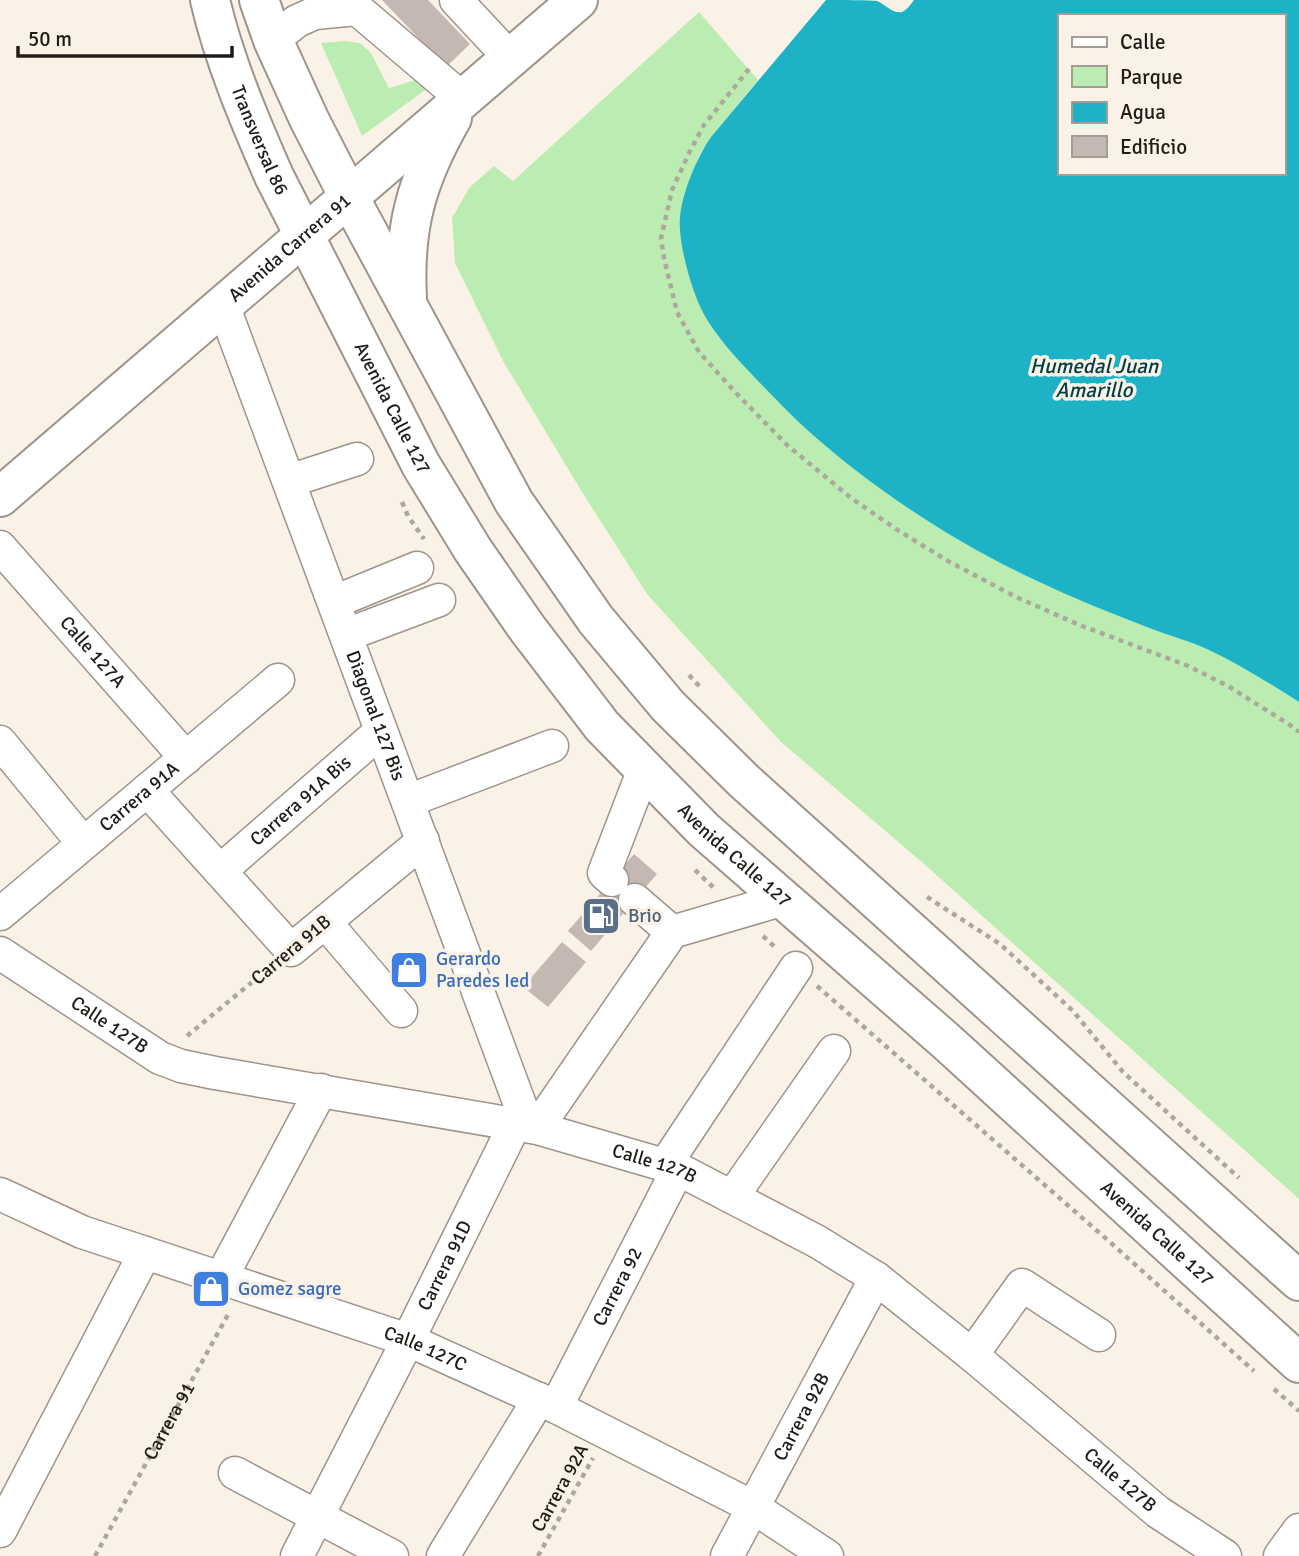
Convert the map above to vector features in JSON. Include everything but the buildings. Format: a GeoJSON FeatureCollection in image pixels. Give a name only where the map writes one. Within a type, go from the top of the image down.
{"type":"FeatureCollection","features":[{"type":"Feature","properties":{"kind":"main road","name":"Transversal 86"},"geometry":{"type":"LineString","coordinates":[[210,0],[233,75],[254,130],[303,237]]}},
{"type":"Feature","properties":{"kind":"main road"},"geometry":{"type":"LineString","coordinates":[[259,0],[273,40],[309,119],[408,307],[514,502],[596,620],[668,706],[754,790],[1299,1281]]}},
{"type":"Feature","properties":{"kind":"main road","name":"Avenida Carrera 91"},"geometry":{"type":"LineString","coordinates":[[0,497],[579,0]]}},
{"type":"Feature","properties":{"kind":"main road"},"geometry":{"type":"LineString","coordinates":[[408,307],[406,247],[412,212],[422,178],[463,99]]}},
{"type":"Feature","properties":{"kind":"main road","name":"Avenida Calle 127"},"geometry":{"type":"LineString","coordinates":[[303,237],[421,465],[472,550],[527,628],[602,726],[704,830],[947,1042],[1299,1363]]}},
{"type":"Feature","properties":{"kind":"street"},"geometry":{"type":"LineString","coordinates":[[456,0],[510,59]]}},
{"type":"Feature","properties":{"kind":"street"},"geometry":{"type":"LineString","coordinates":[[273,40],[297,21],[315,13],[357,4],[463,99]]}},
{"type":"Feature","properties":{"kind":"street","name":"Diagonal 127 Bis"},"geometry":{"type":"LineString","coordinates":[[223,306],[527,1126]]}},
{"type":"Feature","properties":{"kind":"street"},"geometry":{"type":"LineString","coordinates":[[289,481],[357,459]]}},
{"type":"Feature","properties":{"kind":"street","name":"Calle 127A"},"geometry":{"type":"LineString","coordinates":[[0,547],[186,758]]}},
{"type":"Feature","properties":{"kind":"street"},"geometry":{"type":"LineString","coordinates":[[334,602],[417,568]]}},
{"type":"Feature","properties":{"kind":"street"},"geometry":{"type":"LineString","coordinates":[[346,635],[439,600]]}},
{"type":"Feature","properties":{"kind":"street","name":"Carrera 91A"},"geometry":{"type":"LineString","coordinates":[[0,914],[278,680]]}},
{"type":"Feature","properties":{"kind":"street","name":"Carrera 91A Bis"},"geometry":{"type":"LineString","coordinates":[[220,871],[381,731]]}},
{"type":"Feature","properties":{"kind":"street"},"geometry":{"type":"LineString","coordinates":[[0,742],[83,844]]}},
{"type":"Feature","properties":{"kind":"street"},"geometry":{"type":"LineString","coordinates":[[408,801],[552,746]]}},
{"type":"Feature","properties":{"kind":"street"},"geometry":{"type":"LineString","coordinates":[[644,769],[604,873],[672,932],[784,899]]}},
{"type":"Feature","properties":{"kind":"street"},"geometry":{"type":"LineString","coordinates":[[147,790],[291,950]]}},
{"type":"Feature","properties":{"kind":"street","name":"Carrera 91B"},"geometry":{"type":"LineString","coordinates":[[291,950],[423,841]]}},
{"type":"Feature","properties":{"kind":"street"},"geometry":{"type":"LineString","coordinates":[[325,922],[401,1011]]}},
{"type":"Feature","properties":{"kind":"street","name":"Carrera 91D"},"geometry":{"type":"LineString","coordinates":[[297,1556],[408,1340],[527,1126],[672,932]]}},
{"type":"Feature","properties":{"kind":"street","name":"Calle 127B"},"geometry":{"type":"LineString","coordinates":[[0,953],[160,1058],[181,1066],[527,1126],[672,1167],[818,1242],[876,1278],[972,1354],[1158,1512],[1225,1556]]}},
{"type":"Feature","properties":{"kind":"street","name":"Carrera 92"},"geometry":{"type":"LineString","coordinates":[[443,1556],[547,1403],[672,1167],[796,968]]}},
{"type":"Feature","properties":{"kind":"street"},"geometry":{"type":"LineString","coordinates":[[732,1197],[834,1051]]}},
{"type":"Feature","properties":{"kind":"street"},"geometry":{"type":"LineString","coordinates":[[232,1282],[321,1090]]}},
{"type":"Feature","properties":{"kind":"street","name":"Calle 127C"},"geometry":{"type":"LineString","coordinates":[[0,1194],[82,1232],[408,1340],[547,1403],[753,1507],[827,1556]]}},
{"type":"Feature","properties":{"kind":"street"},"geometry":{"type":"LineString","coordinates":[[0,1531],[145,1253]]}},
{"type":"Feature","properties":{"kind":"street","name":"Carrera 92B"},"geometry":{"type":"LineString","coordinates":[[727,1556],[876,1278]]}},
{"type":"Feature","properties":{"kind":"street"},"geometry":{"type":"LineString","coordinates":[[972,1354],[1023,1285],[1099,1335]]}},
{"type":"Feature","properties":{"kind":"street"},"geometry":{"type":"LineString","coordinates":[[235,1473],[392,1556]]}},
{"type":"Feature","properties":{"kind":"street"},"geometry":{"type":"LineString","coordinates":[[1280,1556],[1299,1530]]}},
{"type":"Feature","properties":{"kind":"path"},"geometry":{"type":"LineString","coordinates":[[749,69],[704,125],[690,151],[673,190],[661,238],[677,312],[699,352],[787,445],[851,498],[899,531],[1016,597],[1082,626],[1186,665],[1228,686],[1299,732]]}},
{"type":"Feature","properties":{"kind":"path"},"geometry":{"type":"LineString","coordinates":[[683,668],[709,696]]}},
{"type":"Feature","properties":{"kind":"path"},"geometry":{"type":"LineString","coordinates":[[920,891],[931,901],[1000,944],[1073,1012],[1123,1072],[1240,1179]]}},
{"type":"Feature","properties":{"kind":"path","name":"Carrera 91B"},"geometry":{"type":"LineString","coordinates":[[160,1058],[291,950]]}},
{"type":"Feature","properties":{"kind":"path","name":"Carrera 91"},"geometry":{"type":"LineString","coordinates":[[95,1556],[232,1282]]}},
{"type":"Feature","properties":{"kind":"path","name":"Carrera 92A"},"geometry":{"type":"LineString","coordinates":[[538,1556],[607,1433]]}},
{"type":"Feature","properties":{"kind":"green space"},"geometry":{"type":"Polygon","coordinates":[[[699,12],[758,80],[700,154],[680,215],[688,269],[704,313],[717,335],[805,428],[869,480],[917,514],[1034,580],[1204,647],[1246,668],[1299,702],[1299,1199],[923,863],[781,742],[647,594],[503,361],[455,263],[452,218],[469,188],[494,166],[513,181],[699,12]]]}},
{"type":"Feature","properties":{"kind":"green space"},"geometry":{"type":"Polygon","coordinates":[[[321,43],[360,43],[371,53],[389,88],[425,77],[432,85],[362,136],[321,43]]]}},
{"type":"Feature","properties":{"kind":"water","name":"Humedal Juan Amarillo"},"geometry":{"type":"Polygon","coordinates":[[[826,0],[877,1],[892,10],[902,12],[914,0],[1299,0],[1299,702],[1207,649],[1078,599],[1004,565],[944,531],[886,493],[799,423],[723,342],[700,307],[695,294],[682,245],[680,216],[691,175],[711,137],[826,0]]]}},
{"type":"Feature","properties":{"kind":"place","name":"Brio"},"geometry":{"type":"Point","coordinates":[601,916]}},
{"type":"Feature","properties":{"kind":"place","name":"Gerardo Paredes Ied"},"geometry":{"type":"Point","coordinates":[409,970]}},
{"type":"Feature","properties":{"kind":"place","name":"Gomez sagre"},"geometry":{"type":"Point","coordinates":[211,1289]}}]}
